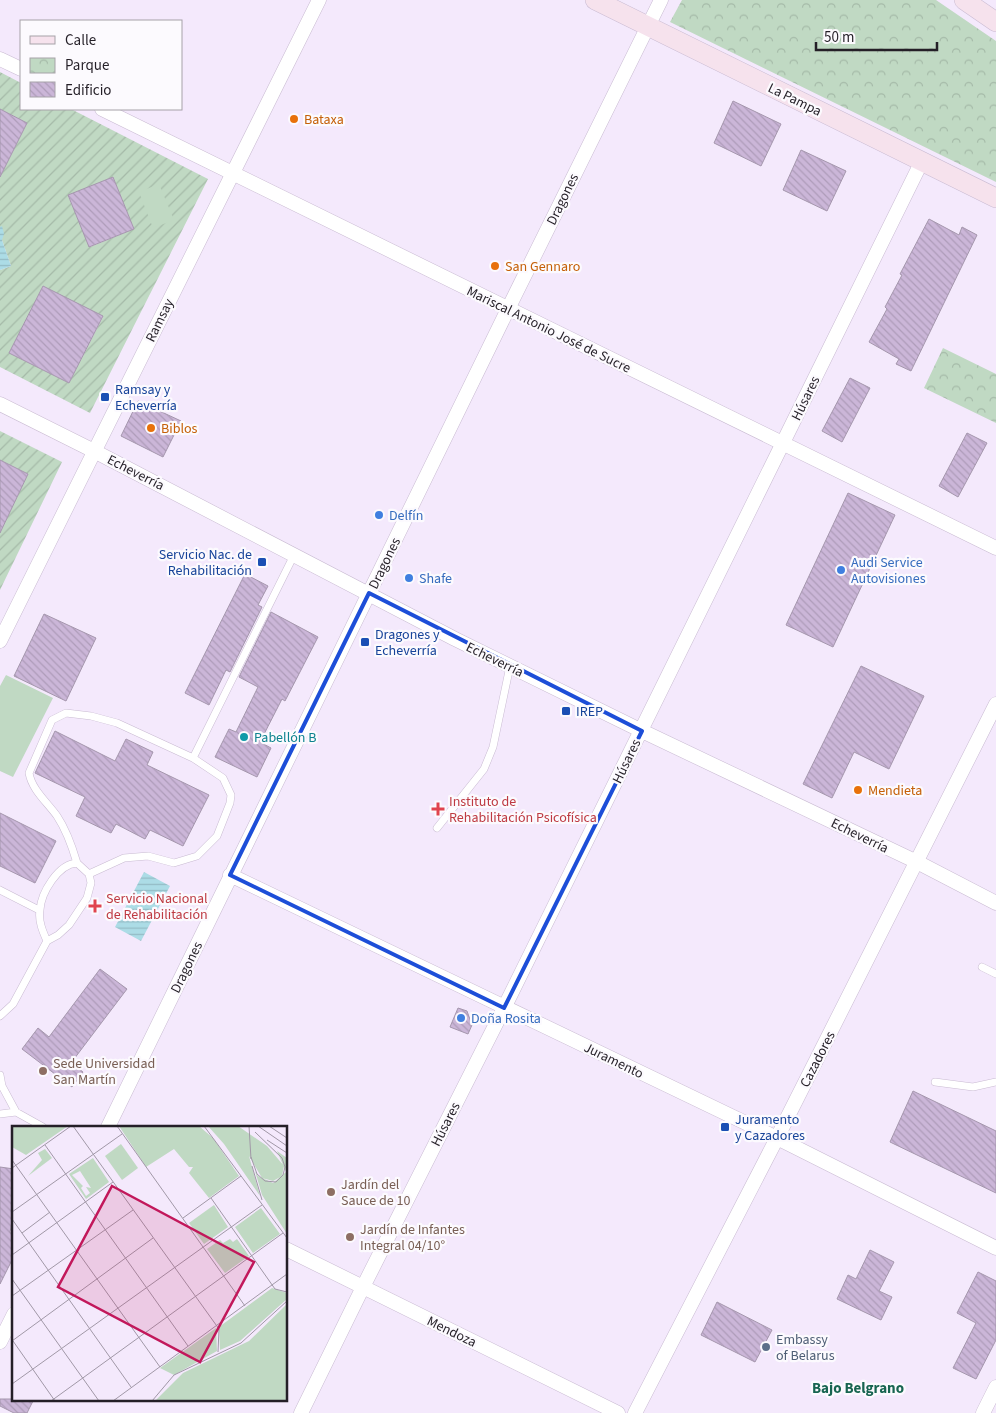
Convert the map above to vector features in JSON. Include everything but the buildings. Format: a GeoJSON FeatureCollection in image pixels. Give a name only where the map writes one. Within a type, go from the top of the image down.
{"type":"FeatureCollection","features":[{"type":"Feature","properties":{"kind":"street","name":"Ramsay"},"geometry":{"type":"LineString","coordinates":[[0,641],[319,0]]}},
{"type":"Feature","properties":{"kind":"street","name":"La Pampa"},"geometry":{"type":"LineString","coordinates":[[595,0],[996,198]]}},
{"type":"Feature","properties":{"kind":"street","name":"Dragones"},"geometry":{"type":"LineString","coordinates":[[108,1126],[508,309],[662,0]]}},
{"type":"Feature","properties":{"kind":"street"},"geometry":{"type":"LineString","coordinates":[[964,0],[996,22]]}},
{"type":"Feature","properties":{"kind":"street"},"geometry":{"type":"LineString","coordinates":[[0,59],[20,69]]}},
{"type":"Feature","properties":{"kind":"street","name":"Mariscal Antonio José de Sucre"},"geometry":{"type":"LineString","coordinates":[[104,110],[996,548]]}},
{"type":"Feature","properties":{"kind":"street","name":"Húsares"},"geometry":{"type":"LineString","coordinates":[[301,1413],[642,731],[922,161]]}},
{"type":"Feature","properties":{"kind":"street","name":"Echeverría"},"geometry":{"type":"LineString","coordinates":[[0,404],[510,666],[917,862],[996,903]]}},
{"type":"Feature","properties":{"kind":"street","name":"Cazadores"},"geometry":{"type":"LineString","coordinates":[[635,1413],[777,1138],[996,704]]}},
{"type":"Feature","properties":{"kind":"street","name":"Juramento"},"geometry":{"type":"LineString","coordinates":[[230,875],[777,1138],[996,1248]]}},
{"type":"Feature","properties":{"kind":"street","name":"Mendoza"},"geometry":{"type":"LineString","coordinates":[[288,1250],[618,1413]]}},
{"type":"Feature","properties":{"kind":"street"},"geometry":{"type":"LineString","coordinates":[[0,1342],[12,1318]]}},
{"type":"Feature","properties":{"kind":"street"},"geometry":{"type":"LineString","coordinates":[[983,1413],[996,1387]]}},
{"type":"Feature","properties":{"kind":"lane"},"geometry":{"type":"LineString","coordinates":[[193,758],[294,554]]}},
{"type":"Feature","properties":{"kind":"lane"},"geometry":{"type":"LineString","coordinates":[[437,828],[484,769],[493,747],[510,666]]}},
{"type":"Feature","properties":{"kind":"lane"},"geometry":{"type":"LineString","coordinates":[[0,1016],[13,1004],[47,941],[58,935],[69,925],[87,898],[91,883],[89,874],[77,863],[70,838],[57,817],[30,782],[29,773],[52,720],[66,713],[91,716],[117,723],[193,758],[223,778],[231,795],[230,803],[217,836],[197,856],[174,863],[148,856],[124,858],[89,874]]}},
{"type":"Feature","properties":{"kind":"lane"},"geometry":{"type":"LineString","coordinates":[[47,941],[41,926],[40,910],[48,888],[57,873],[66,865],[77,863]]}},
{"type":"Feature","properties":{"kind":"lane"},"geometry":{"type":"LineString","coordinates":[[0,890],[40,910]]}},
{"type":"Feature","properties":{"kind":"lane"},"geometry":{"type":"LineString","coordinates":[[982,967],[996,974]]}},
{"type":"Feature","properties":{"kind":"lane"},"geometry":{"type":"LineString","coordinates":[[0,1075],[2,1086],[16,1112],[41,1126]]}},
{"type":"Feature","properties":{"kind":"lane"},"geometry":{"type":"LineString","coordinates":[[935,1082],[973,1087],[996,1082]]}},
{"type":"Feature","properties":{"kind":"lane"},"geometry":{"type":"LineString","coordinates":[[0,1114],[16,1112]]}},
{"type":"Feature","properties":{"kind":"highlighted area"},"geometry":{"type":"Polygon","coordinates":[[[369,593],[642,731],[504,1008],[230,875],[369,593]]]}},
{"type":"Feature","properties":{"kind":"green space"},"geometry":{"type":"Polygon","coordinates":[[[682,0],[936,0],[996,41],[996,182],[670,22],[682,0]]]}},
{"type":"Feature","properties":{"kind":"green space"},"geometry":{"type":"Polygon","coordinates":[[[0,72],[20,82],[20,110],[73,110],[208,179],[90,413],[0,367],[0,270],[11,266],[2,240],[0,227],[0,177],[27,123],[0,109],[0,72]],[[113,177],[68,196],[90,247],[134,229],[113,177]],[[43,286],[9,353],[69,383],[103,317],[43,286]]]}},
{"type":"Feature","properties":{"kind":"green space"},"geometry":{"type":"Polygon","coordinates":[[[159,184],[174,220],[153,228],[139,192],[159,184]]]}},
{"type":"Feature","properties":{"kind":"green space"},"geometry":{"type":"Polygon","coordinates":[[[943,348],[996,374],[996,423],[924,388],[943,348]]]}},
{"type":"Feature","properties":{"kind":"green space"},"geometry":{"type":"Polygon","coordinates":[[[0,431],[62,462],[0,590],[0,533],[28,474],[0,460],[0,431]]]}},
{"type":"Feature","properties":{"kind":"green space"},"geometry":{"type":"Polygon","coordinates":[[[6,675],[53,698],[13,777],[0,771],[0,686],[6,675]]]}},
{"type":"Feature","properties":{"kind":"water"},"geometry":{"type":"Polygon","coordinates":[[[2,226],[4,234],[2,240],[11,266],[0,270],[0,227],[2,226]]]}},
{"type":"Feature","properties":{"kind":"water"},"geometry":{"type":"Polygon","coordinates":[[[144,872],[170,886],[141,941],[115,927],[144,872]]]}},
{"type":"Feature","properties":{"kind":"place","name":"Bataxa"},"geometry":{"type":"Point","coordinates":[294,119]}},
{"type":"Feature","properties":{"kind":"place","name":"San Gennaro"},"geometry":{"type":"Point","coordinates":[495,266]}},
{"type":"Feature","properties":{"kind":"place","name":"Ramsay y Echeverría"},"geometry":{"type":"Point","coordinates":[105,397]}},
{"type":"Feature","properties":{"kind":"place","name":"Biblos"},"geometry":{"type":"Point","coordinates":[151,428]}},
{"type":"Feature","properties":{"kind":"place","name":"Delfín"},"geometry":{"type":"Point","coordinates":[379,515]}},
{"type":"Feature","properties":{"kind":"place","name":"Servicio Nac. de Rehabilitación"},"geometry":{"type":"Point","coordinates":[262,562]}},
{"type":"Feature","properties":{"kind":"place","name":"Audi Service Autovisiones"},"geometry":{"type":"Point","coordinates":[841,570]}},
{"type":"Feature","properties":{"kind":"place","name":"Shafe"},"geometry":{"type":"Point","coordinates":[409,578]}},
{"type":"Feature","properties":{"kind":"place","name":"Dragones y Echeverría"},"geometry":{"type":"Point","coordinates":[365,642]}},
{"type":"Feature","properties":{"kind":"place","name":"IREP"},"geometry":{"type":"Point","coordinates":[566,711]}},
{"type":"Feature","properties":{"kind":"place","name":"Pabellón B"},"geometry":{"type":"Point","coordinates":[244,737]}},
{"type":"Feature","properties":{"kind":"place","name":"Mendieta"},"geometry":{"type":"Point","coordinates":[858,790]}},
{"type":"Feature","properties":{"kind":"place","name":"Instituto de Rehabilitación Psicofísica"},"geometry":{"type":"Point","coordinates":[438,809]}},
{"type":"Feature","properties":{"kind":"place","name":"Servicio Nacional de Rehabilitación"},"geometry":{"type":"Point","coordinates":[95,906]}},
{"type":"Feature","properties":{"kind":"place","name":"Doña Rosita"},"geometry":{"type":"Point","coordinates":[461,1018]}},
{"type":"Feature","properties":{"kind":"place","name":"Sede Universidad San Martín"},"geometry":{"type":"Point","coordinates":[43,1071]}},
{"type":"Feature","properties":{"kind":"place","name":"Juramento y Cazadores"},"geometry":{"type":"Point","coordinates":[725,1127]}},
{"type":"Feature","properties":{"kind":"place","name":"Jardín del Sauce de 10"},"geometry":{"type":"Point","coordinates":[331,1192]}},
{"type":"Feature","properties":{"kind":"place","name":"Jardín de Infantes Integral 04/10°"},"geometry":{"type":"Point","coordinates":[350,1237]}},
{"type":"Feature","properties":{"kind":"place","name":"Embassy of Belarus"},"geometry":{"type":"Point","coordinates":[766,1347]}},
{"type":"Feature","properties":{"kind":"district","name":"Bajo Belgrano"},"geometry":{"type":"Point","coordinates":[858,1388]}}]}
